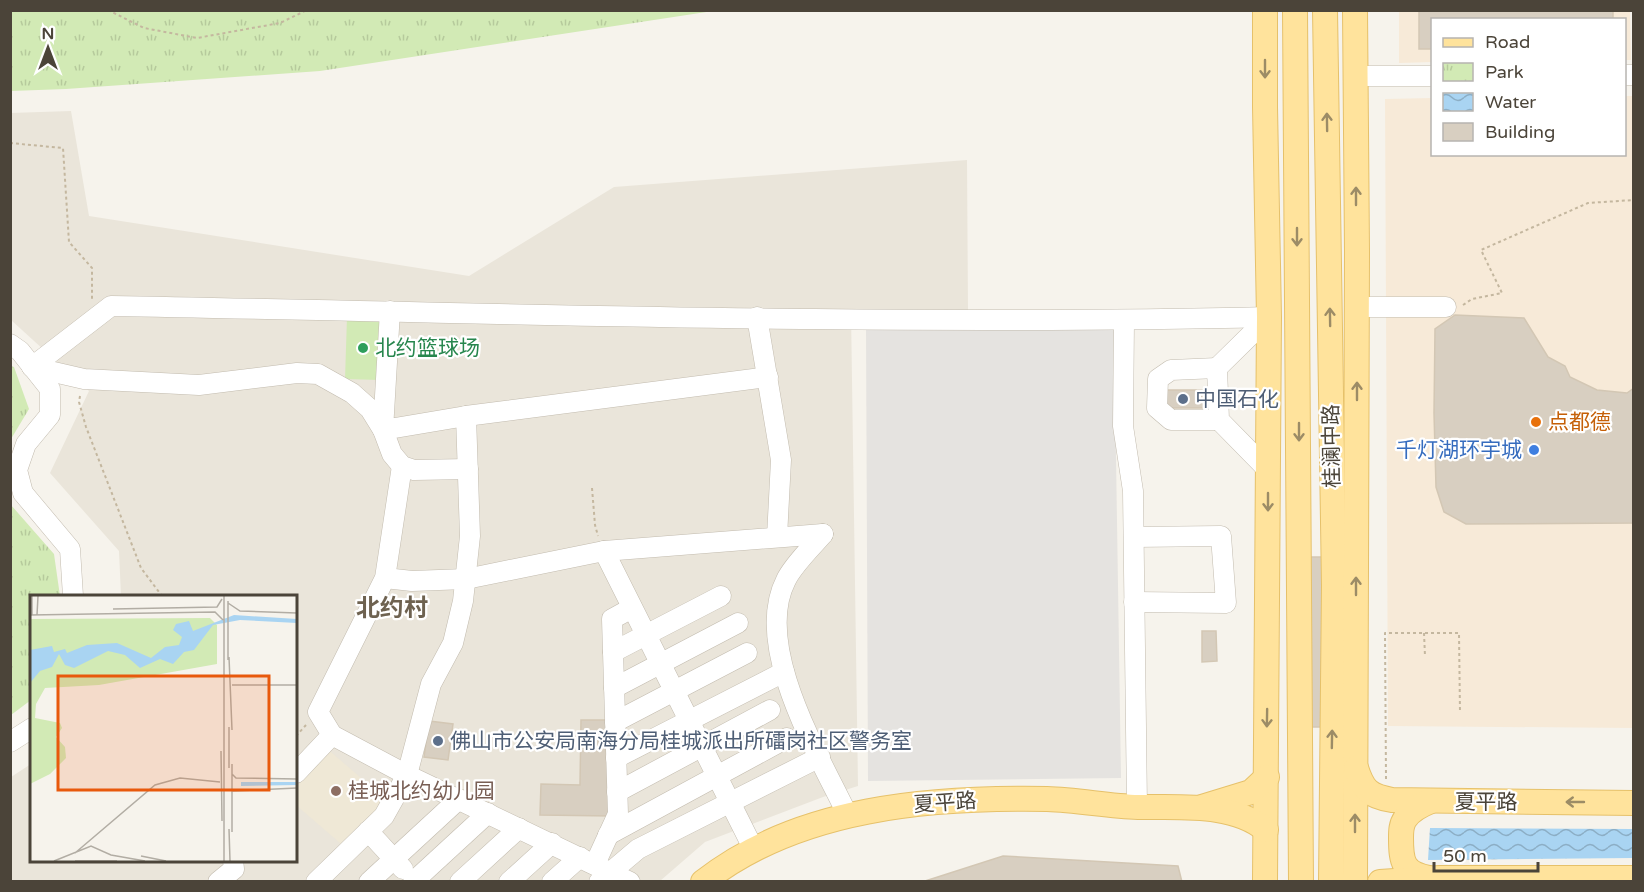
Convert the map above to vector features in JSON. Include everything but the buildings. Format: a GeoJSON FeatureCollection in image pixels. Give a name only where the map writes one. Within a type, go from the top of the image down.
{"type":"FeatureCollection","features":[{"type":"Feature","properties":{"kind":"main road"},"geometry":{"type":"LineString","coordinates":[[1265,10],[1269,317],[1265,882]]}},
{"type":"Feature","properties":{"kind":"main road","name":"桂澜中路"},"geometry":{"type":"LineString","coordinates":[[1295,10],[1301,882]]}},
{"type":"Feature","properties":{"kind":"main road","name":"桂澜中路"},"geometry":{"type":"LineString","coordinates":[[1325,10],[1334,586],[1331,882]]}},
{"type":"Feature","properties":{"kind":"main road"},"geometry":{"type":"LineString","coordinates":[[1355,10],[1357,307],[1355,882]]}},
{"type":"Feature","properties":{"kind":"main road"},"geometry":{"type":"LineString","coordinates":[[1267,682],[1300,584]]}},
{"type":"Feature","properties":{"kind":"main road"},"geometry":{"type":"LineString","coordinates":[[1334,586],[1355,695]]}},
{"type":"Feature","properties":{"kind":"main road","name":"夏平路"},"geometry":{"type":"LineString","coordinates":[[1355,767],[1361,783],[1379,798],[1431,801],[1634,803]]}},
{"type":"Feature","properties":{"kind":"main road","name":"夏平路"},"geometry":{"type":"LineString","coordinates":[[1202,807],[1251,792],[1267,777]]}},
{"type":"Feature","properties":{"kind":"main road","name":"夏平路"},"geometry":{"type":"LineString","coordinates":[[703,882],[732,861],[811,827],[848,816],[925,803],[1049,799],[1137,807],[1202,807],[1250,819],[1266,830]]}},
{"type":"Feature","properties":{"kind":"main road"},"geometry":{"type":"LineString","coordinates":[[1431,801],[1421,805],[1405,819],[1401,827],[1402,859],[1410,872],[1431,878]]}},
{"type":"Feature","properties":{"kind":"main road"},"geometry":{"type":"LineString","coordinates":[[1380,882],[1431,878],[1634,878]]}},
{"type":"Feature","properties":{"kind":"street"},"geometry":{"type":"LineString","coordinates":[[1356,76],[1431,76]]}},
{"type":"Feature","properties":{"kind":"street"},"geometry":{"type":"LineString","coordinates":[[32,367],[111,306],[1124,321],[1269,317]]}},
{"type":"Feature","properties":{"kind":"street"},"geometry":{"type":"LineString","coordinates":[[1357,307],[1446,307]]}},
{"type":"Feature","properties":{"kind":"street"},"geometry":{"type":"LineString","coordinates":[[383,430],[390,311]]}},
{"type":"Feature","properties":{"kind":"street"},"geometry":{"type":"LineString","coordinates":[[757,317],[781,460],[777,537]]}},
{"type":"Feature","properties":{"kind":"street"},"geometry":{"type":"LineString","coordinates":[[1219,420],[1171,420],[1157,408],[1158,379],[1171,370],[1217,369],[1269,317]]}},
{"type":"Feature","properties":{"kind":"street"},"geometry":{"type":"LineString","coordinates":[[1124,321],[1123,426],[1133,491],[1137,807]]}},
{"type":"Feature","properties":{"kind":"street"},"geometry":{"type":"LineString","coordinates":[[10,344],[20,351],[50,389],[50,415],[26,444],[17,470],[23,493],[70,549],[73,595]]}},
{"type":"Feature","properties":{"kind":"street"},"geometry":{"type":"LineString","coordinates":[[32,367],[84,379],[199,385],[297,373],[318,374],[358,398],[370,409],[383,430],[392,454],[402,466],[414,470],[468,469]]}},
{"type":"Feature","properties":{"kind":"street"},"geometry":{"type":"LineString","coordinates":[[1217,369],[1219,420],[1268,470]]}},
{"type":"Feature","properties":{"kind":"street"},"geometry":{"type":"LineString","coordinates":[[383,430],[466,416],[768,376]]}},
{"type":"Feature","properties":{"kind":"street"},"geometry":{"type":"LineString","coordinates":[[316,882],[384,816],[407,775],[431,684],[453,643],[463,601],[470,536],[466,416]]}},
{"type":"Feature","properties":{"kind":"street"},"geometry":{"type":"LineString","coordinates":[[402,466],[385,578],[318,712],[332,735],[407,775],[552,843],[596,868],[630,882]]}},
{"type":"Feature","properties":{"kind":"street"},"geometry":{"type":"LineString","coordinates":[[385,578],[412,581],[466,579],[604,551],[823,534],[786,579],[776,605],[779,648],[788,690],[848,816]]}},
{"type":"Feature","properties":{"kind":"street"},"geometry":{"type":"LineString","coordinates":[[1134,537],[1221,536],[1226,603],[1134,602]]}},
{"type":"Feature","properties":{"kind":"street"},"geometry":{"type":"LineString","coordinates":[[604,551],[754,850]]}},
{"type":"Feature","properties":{"kind":"street"},"geometry":{"type":"LineString","coordinates":[[613,652],[721,596]]}},
{"type":"Feature","properties":{"kind":"street"},"geometry":{"type":"LineString","coordinates":[[596,868],[618,814],[612,619],[632,608]]}},
{"type":"Feature","properties":{"kind":"street"},"geometry":{"type":"LineString","coordinates":[[614,688],[738,623]]}},
{"type":"Feature","properties":{"kind":"street"},"geometry":{"type":"LineString","coordinates":[[615,722],[747,653]]}},
{"type":"Feature","properties":{"kind":"street"},"geometry":{"type":"LineString","coordinates":[[616,758],[784,672]]}},
{"type":"Feature","properties":{"kind":"street"},"geometry":{"type":"LineString","coordinates":[[617,792],[770,710]]}},
{"type":"Feature","properties":{"kind":"street"},"geometry":{"type":"LineString","coordinates":[[10,742],[30,729]]}},
{"type":"Feature","properties":{"kind":"street"},"geometry":{"type":"LineString","coordinates":[[297,772],[332,735]]}},
{"type":"Feature","properties":{"kind":"street"},"geometry":{"type":"LineString","coordinates":[[608,835],[787,738]]}},
{"type":"Feature","properties":{"kind":"street"},"geometry":{"type":"LineString","coordinates":[[552,882],[596,868],[638,849],[820,757]]}},
{"type":"Feature","properties":{"kind":"street"},"geometry":{"type":"LineString","coordinates":[[369,882],[459,799]]}},
{"type":"Feature","properties":{"kind":"street"},"geometry":{"type":"LineString","coordinates":[[368,831],[413,881],[488,813]]}},
{"type":"Feature","properties":{"kind":"street"},"geometry":{"type":"LineString","coordinates":[[460,882],[519,828]]}},
{"type":"Feature","properties":{"kind":"street"},"geometry":{"type":"LineString","coordinates":[[509,882],[552,843]]}},
{"type":"Feature","properties":{"kind":"street"},"geometry":{"type":"LineString","coordinates":[[218,882],[234,870],[233,862]]}},
{"type":"Feature","properties":{"kind":"path"},"geometry":{"type":"LineString","coordinates":[[108,10],[144,28],[197,38],[280,23],[306,10]]}},
{"type":"Feature","properties":{"kind":"path"},"geometry":{"type":"LineString","coordinates":[[10,143],[63,148],[69,242],[92,267],[92,321]]}},
{"type":"Feature","properties":{"kind":"path"},"geometry":{"type":"LineString","coordinates":[[1446,307],[1461,306],[1472,299],[1502,293],[1481,250],[1588,203],[1634,200]]}},
{"type":"Feature","properties":{"kind":"path"},"geometry":{"type":"LineString","coordinates":[[84,379],[79,402],[86,427],[141,568],[161,595]]}},
{"type":"Feature","properties":{"kind":"path"},"geometry":{"type":"LineString","coordinates":[[592,488],[595,525],[604,551]]}},
{"type":"Feature","properties":{"kind":"path"},"geometry":{"type":"LineString","coordinates":[[1386,783],[1385,633],[1459,633],[1460,713]]}},
{"type":"Feature","properties":{"kind":"path"},"geometry":{"type":"LineString","coordinates":[[1424,633],[1425,656]]}},
{"type":"Feature","properties":{"kind":"shaded area"},"geometry":{"type":"Polygon","coordinates":[[[1399,11],[1630,11],[1631,60],[1626,60],[1626,18],[1431,18],[1431,62],[1399,63],[1399,11]]]}},
{"type":"Feature","properties":{"kind":"shaded area"},"geometry":{"type":"Polygon","coordinates":[[[1626,96],[1633,96],[1633,728],[1388,726],[1385,99],[1431,98],[1431,156],[1626,156],[1626,96]]]}},
{"type":"Feature","properties":{"kind":"shaded area","name":"北约村"},"geometry":{"type":"Polygon","coordinates":[[[71,111],[89,216],[469,276],[614,187],[967,160],[968,310],[851,312],[858,786],[705,842],[660,881],[11,881],[11,777],[30,765],[30,862],[297,862],[297,595],[121,595],[119,551],[50,473],[89,391],[11,320],[10,113],[71,111]]]}},
{"type":"Feature","properties":{"kind":"shaded area"},"geometry":{"type":"Polygon","coordinates":[[[866,328],[1114,329],[1121,778],[868,781],[866,328]]]}},
{"type":"Feature","properties":{"kind":"shaded area","name":"桂城北约幼儿园"},"geometry":{"type":"Polygon","coordinates":[[[325,747],[389,802],[348,850],[297,806],[297,780],[325,747]]]}},
{"type":"Feature","properties":{"kind":"green space"},"geometry":{"type":"Polygon","coordinates":[[[10,11],[713,11],[320,71],[11,91],[10,11]]]}},
{"type":"Feature","properties":{"kind":"green space","name":"北约篮球场"},"geometry":{"type":"Polygon","coordinates":[[[347,317],[382,318],[380,380],[345,379],[347,317]]]}},
{"type":"Feature","properties":{"kind":"green space"},"geometry":{"type":"Polygon","coordinates":[[[11,366],[14,367],[29,409],[11,439],[11,366]]]}},
{"type":"Feature","properties":{"kind":"green space"},"geometry":{"type":"Polygon","coordinates":[[[11,505],[54,554],[60,595],[30,595],[30,701],[11,715],[11,505]]]}},
{"type":"Feature","properties":{"kind":"water"},"geometry":{"type":"Polygon","coordinates":[[[1430,828],[1633,829],[1633,858],[1428,860],[1430,828]]]}},
{"type":"Feature","properties":{"kind":"place","name":"北约篮球场"},"geometry":{"type":"Point","coordinates":[363,348]}},
{"type":"Feature","properties":{"kind":"place","name":"中国石化"},"geometry":{"type":"Point","coordinates":[1183,399]}},
{"type":"Feature","properties":{"kind":"place","name":"点都德"},"geometry":{"type":"Point","coordinates":[1536,422]}},
{"type":"Feature","properties":{"kind":"place","name":"千灯湖环宇城"},"geometry":{"type":"Point","coordinates":[1534,450]}},
{"type":"Feature","properties":{"kind":"place","name":"佛山市公安局南海分局桂城派出所礌岗社区警务室"},"geometry":{"type":"Point","coordinates":[438,741]}},
{"type":"Feature","properties":{"kind":"place","name":"桂城北约幼儿园"},"geometry":{"type":"Point","coordinates":[336,791]}},
{"type":"Feature","properties":{"kind":"district","name":"北约村"},"geometry":{"type":"Point","coordinates":[392,608]}}]}
